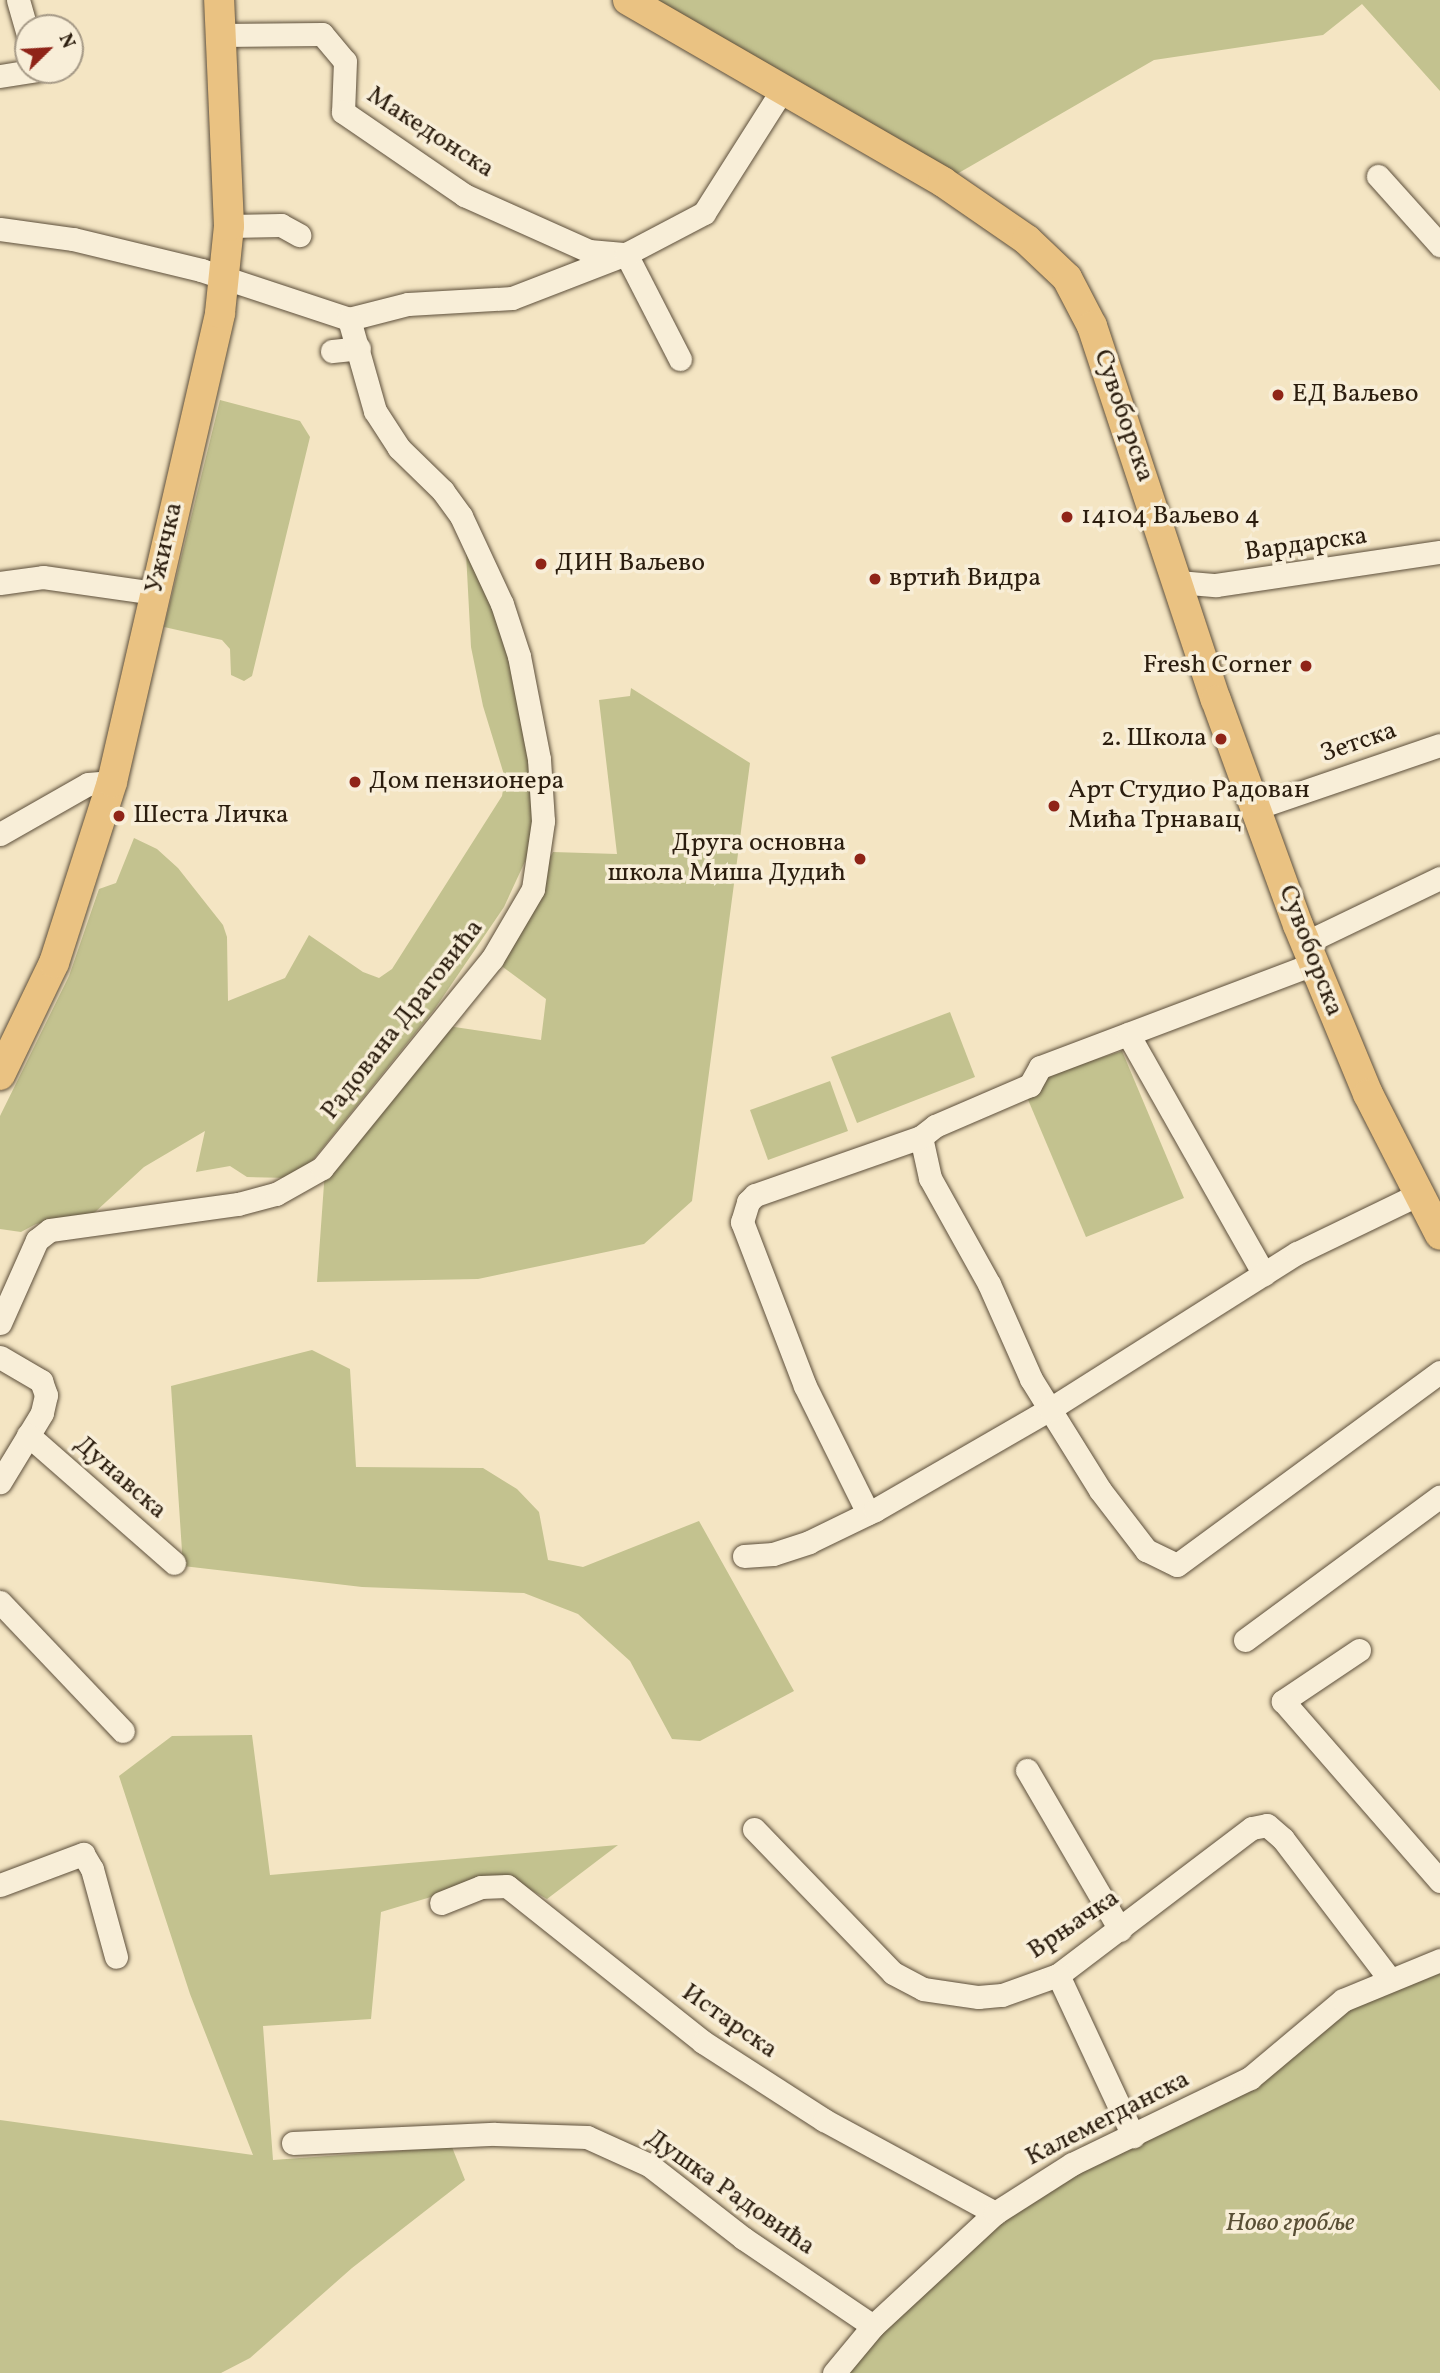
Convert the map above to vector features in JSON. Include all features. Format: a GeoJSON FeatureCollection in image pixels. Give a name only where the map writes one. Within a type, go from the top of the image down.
{"type":"FeatureCollection","features":[{"type":"Feature","properties":{"kind":"main road","name":"Ужичка"},"geometry":{"type":"LineString","coordinates":[[0,1075],[54,963],[112,782],[226,280],[229,226],[219,0]]}},
{"type":"Feature","properties":{"kind":"main road","name":"Сувоборска"},"geometry":{"type":"LineString","coordinates":[[628,0],[986,210],[1067,278],[1092,326],[1256,808],[1309,954],[1417,1195],[1440,1235]]}},
{"type":"Feature","properties":{"kind":"street","name":"Македонска"},"geometry":{"type":"LineString","coordinates":[[221,35],[322,34],[345,61],[344,112],[358,125],[464,195],[589,251],[626,254]]}},
{"type":"Feature","properties":{"kind":"street"},"geometry":{"type":"LineString","coordinates":[[0,229],[73,239],[226,280],[349,319],[408,304],[512,298],[626,254],[704,213],[782,90]]}},
{"type":"Feature","properties":{"kind":"street"},"geometry":{"type":"LineString","coordinates":[[1378,176],[1440,246]]}},
{"type":"Feature","properties":{"kind":"street"},"geometry":{"type":"LineString","coordinates":[[229,226],[281,225],[299,235]]}},
{"type":"Feature","properties":{"kind":"street"},"geometry":{"type":"LineString","coordinates":[[626,254],[680,359]]}},
{"type":"Feature","properties":{"kind":"street","name":"Радована Драговића"},"geometry":{"type":"LineString","coordinates":[[0,1323],[37,1240],[50,1230],[238,1204],[276,1194],[322,1168],[492,959],[533,890],[543,821],[530,711],[501,600],[461,516],[443,491],[398,448],[375,411],[363,382],[359,348],[349,319]]}},
{"type":"Feature","properties":{"kind":"street"},"geometry":{"type":"LineString","coordinates":[[332,351],[359,348]]}},
{"type":"Feature","properties":{"kind":"street","name":"Вардарска"},"geometry":{"type":"LineString","coordinates":[[1178,582],[1216,585],[1440,552]]}},
{"type":"Feature","properties":{"kind":"street"},"geometry":{"type":"LineString","coordinates":[[0,583],[43,577],[154,593]]}},
{"type":"Feature","properties":{"kind":"street","name":"Зетска"},"geometry":{"type":"LineString","coordinates":[[1256,808],[1440,745]]}},
{"type":"Feature","properties":{"kind":"street"},"geometry":{"type":"LineString","coordinates":[[0,834],[88,784],[112,782]]}},
{"type":"Feature","properties":{"kind":"street"},"geometry":{"type":"LineString","coordinates":[[868,1513],[806,1386],[741,1222],[748,1202],[755,1195],[921,1137],[935,1126],[1030,1085],[1040,1067],[1128,1034],[1309,954],[1440,878]]}},
{"type":"Feature","properties":{"kind":"street"},"geometry":{"type":"LineString","coordinates":[[1128,1034],[1264,1274]]}},
{"type":"Feature","properties":{"kind":"street"},"geometry":{"type":"LineString","coordinates":[[921,1137],[930,1178],[1050,1409],[1100,1490],[1146,1550],[1177,1565],[1440,1372]]}},
{"type":"Feature","properties":{"kind":"street"},"geometry":{"type":"LineString","coordinates":[[744,1556],[773,1553],[809,1542],[868,1513],[1050,1409],[1264,1274],[1417,1195]]}},
{"type":"Feature","properties":{"kind":"street"},"geometry":{"type":"LineString","coordinates":[[0,1357],[41,1381],[45,1389],[42,1413],[0,1482]]}},
{"type":"Feature","properties":{"kind":"street","name":"Дунавска"},"geometry":{"type":"LineString","coordinates":[[28,1435],[174,1563]]}},
{"type":"Feature","properties":{"kind":"street"},"geometry":{"type":"LineString","coordinates":[[1245,1640],[1440,1496]]}},
{"type":"Feature","properties":{"kind":"street"},"geometry":{"type":"LineString","coordinates":[[0,1602],[123,1731]]}},
{"type":"Feature","properties":{"kind":"street"},"geometry":{"type":"LineString","coordinates":[[1359,1650],[1283,1701],[1440,1881]]}},
{"type":"Feature","properties":{"kind":"street"},"geometry":{"type":"LineString","coordinates":[[1027,1770],[1120,1930]]}},
{"type":"Feature","properties":{"kind":"street","name":"Врњачка"},"geometry":{"type":"LineString","coordinates":[[754,1829],[870,1953],[907,1982],[954,1996],[978,1997],[1002,1995],[1058,1975],[1252,1828],[1267,1825],[1283,1839],[1389,1978]]}},
{"type":"Feature","properties":{"kind":"street"},"geometry":{"type":"LineString","coordinates":[[0,1885],[83,1854],[92,1869],[116,1957]]}},
{"type":"Feature","properties":{"kind":"street","name":"Истарска"},"geometry":{"type":"LineString","coordinates":[[441,1903],[481,1887],[507,1886],[703,2042],[824,2120],[995,2213]]}},
{"type":"Feature","properties":{"kind":"street","name":"Калемегданска"},"geometry":{"type":"LineString","coordinates":[[834,2373],[873,2326],[995,2213],[1072,2164],[1250,2078],[1343,2000],[1389,1978],[1440,1960]]}},
{"type":"Feature","properties":{"kind":"street"},"geometry":{"type":"LineString","coordinates":[[1058,1975],[1133,2136]]}},
{"type":"Feature","properties":{"kind":"street","name":"Душка Радовића"},"geometry":{"type":"LineString","coordinates":[[293,2143],[495,2134],[587,2137],[649,2165],[743,2238],[873,2326]]}},
{"type":"Feature","properties":{"kind":"green space"},"geometry":{"type":"Polygon","coordinates":[[[632,0],[1440,0],[1440,91],[1362,4],[1323,35],[1154,60],[943,182],[632,0]]]}},
{"type":"Feature","properties":{"kind":"green space"},"geometry":{"type":"Polygon","coordinates":[[[220,400],[300,421],[310,437],[252,676],[244,681],[231,675],[230,649],[222,640],[164,627],[220,400]]]}},
{"type":"Feature","properties":{"kind":"green space"},"geometry":{"type":"Polygon","coordinates":[[[466,553],[501,625],[518,687],[537,809],[528,855],[504,907],[434,1010],[304,1171],[290,1178],[247,1177],[230,1166],[196,1172],[205,1131],[144,1167],[94,1213],[36,1224],[21,1232],[0,1229],[0,1116],[69,976],[99,889],[116,883],[134,838],[157,849],[178,868],[223,925],[227,937],[228,1001],[285,978],[309,935],[363,972],[379,978],[392,969],[502,796],[505,778],[483,706],[471,647],[466,553]]]}},
{"type":"Feature","properties":{"kind":"green space"},"geometry":{"type":"Polygon","coordinates":[[[631,688],[750,763],[692,1201],[644,1244],[478,1279],[317,1282],[325,1170],[441,1025],[541,1040],[546,999],[492,959],[553,852],[617,854],[599,700],[630,696],[631,688]]]}},
{"type":"Feature","properties":{"kind":"green space"},"geometry":{"type":"Polygon","coordinates":[[[950,1012],[975,1077],[857,1123],[831,1057],[950,1012]]]}},
{"type":"Feature","properties":{"kind":"green space"},"geometry":{"type":"Polygon","coordinates":[[[1122,1051],[1184,1198],[1086,1237],[1021,1083],[1122,1051]]]}},
{"type":"Feature","properties":{"kind":"green space"},"geometry":{"type":"Polygon","coordinates":[[[830,1081],[848,1131],[768,1160],[750,1110],[830,1081]]]}},
{"type":"Feature","properties":{"kind":"green space"},"geometry":{"type":"Polygon","coordinates":[[[312,1350],[350,1369],[356,1467],[483,1468],[517,1489],[539,1512],[548,1560],[583,1567],[699,1521],[794,1691],[700,1741],[672,1739],[630,1661],[578,1614],[524,1593],[362,1587],[183,1566],[171,1386],[312,1350]]]}},
{"type":"Feature","properties":{"kind":"green space"},"geometry":{"type":"Polygon","coordinates":[[[252,1735],[270,1875],[618,1845],[547,1899],[504,1875],[381,1912],[371,2019],[263,2026],[273,2160],[452,2147],[465,2180],[352,2268],[250,2358],[221,2373],[0,2373],[0,2120],[253,2155],[190,1994],[119,1776],[172,1736],[252,1735]]]}},
{"type":"Feature","properties":{"kind":"green space","name":"Ново гробље"},"geometry":{"type":"Polygon","coordinates":[[[1440,1960],[1440,2373],[834,2373],[995,2213],[1250,2078],[1329,2010],[1440,1960]]]}},
{"type":"Feature","properties":{"kind":"place","name":"ЕД Ваљево"},"geometry":{"type":"Point","coordinates":[1278,395]}},
{"type":"Feature","properties":{"kind":"place","name":"14104 Ваљево 4"},"geometry":{"type":"Point","coordinates":[1067,517]}},
{"type":"Feature","properties":{"kind":"place","name":"ДИН Ваљево"},"geometry":{"type":"Point","coordinates":[541,564]}},
{"type":"Feature","properties":{"kind":"place","name":"вртић Видра"},"geometry":{"type":"Point","coordinates":[875,579]}},
{"type":"Feature","properties":{"kind":"place","name":"Fresh Corner"},"geometry":{"type":"Point","coordinates":[1306,666]}},
{"type":"Feature","properties":{"kind":"place","name":"2. Школа"},"geometry":{"type":"Point","coordinates":[1221,739]}},
{"type":"Feature","properties":{"kind":"place","name":"Дом пензионера"},"geometry":{"type":"Point","coordinates":[355,782]}},
{"type":"Feature","properties":{"kind":"place","name":"Арт Студио Радован Мића Трнавац"},"geometry":{"type":"Point","coordinates":[1054,806]}},
{"type":"Feature","properties":{"kind":"place","name":"Шеста Личка"},"geometry":{"type":"Point","coordinates":[119,816]}},
{"type":"Feature","properties":{"kind":"place","name":"Друга основна школа Миша Дудић"},"geometry":{"type":"Point","coordinates":[860,859]}}]}
